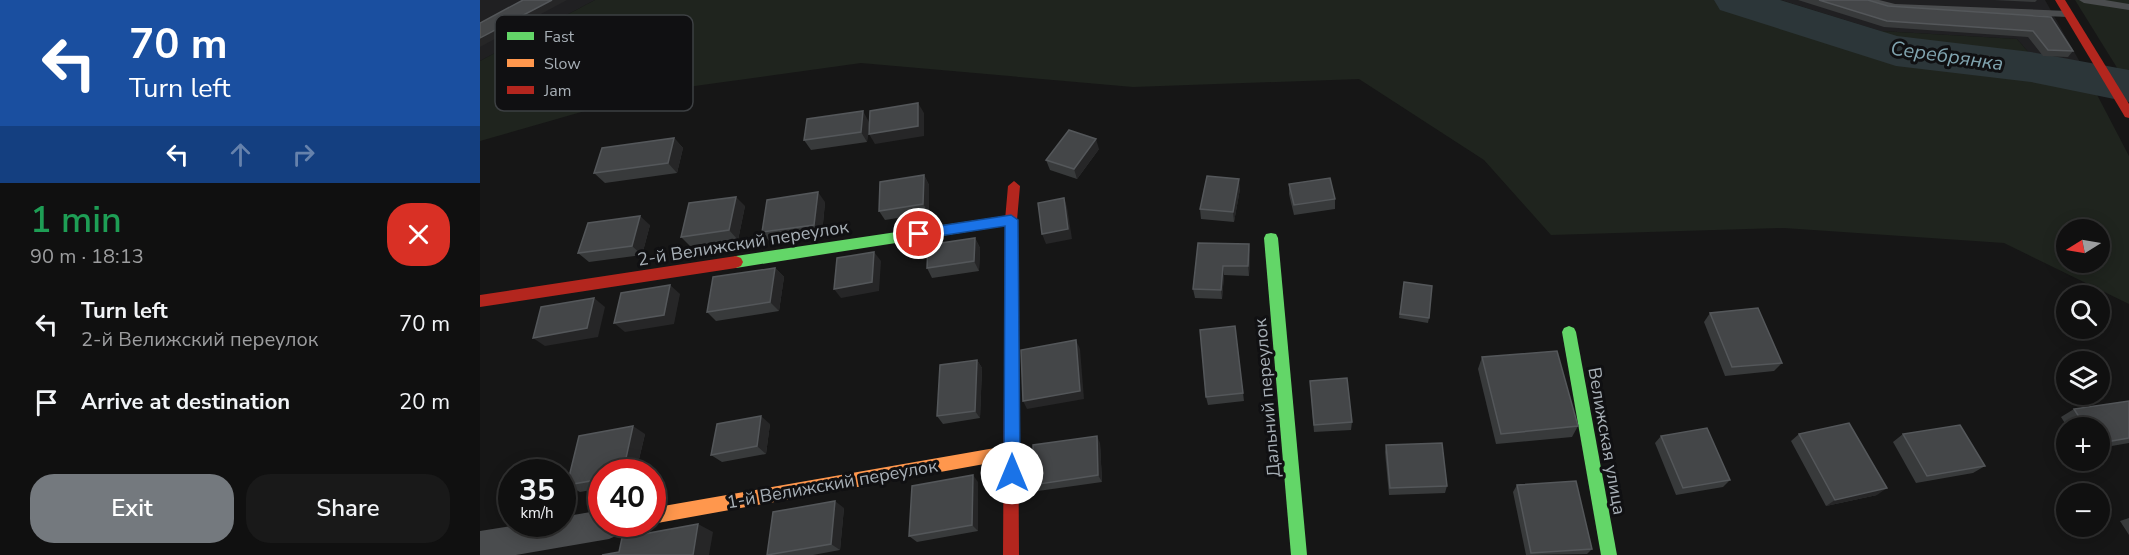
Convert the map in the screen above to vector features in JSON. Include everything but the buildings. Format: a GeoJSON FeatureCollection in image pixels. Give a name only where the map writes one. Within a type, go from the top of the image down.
{"type":"FeatureCollection","features":[{"type":"Feature","properties":{"kind":"street"},"geometry":{"type":"LineString","coordinates":[[2060,0],[2129,114]]}},
{"type":"Feature","properties":{"kind":"street"},"geometry":{"type":"LineString","coordinates":[[1011,555],[1011,220],[1014,186]]}},
{"type":"Feature","properties":{"kind":"street","name":"2-й Велижский переулок"},"geometry":{"type":"LineString","coordinates":[[480,301],[1011,220]]}},
{"type":"Feature","properties":{"kind":"street","name":"Дальний переулок"},"geometry":{"type":"LineString","coordinates":[[1272,238],[1299,555]]}},
{"type":"Feature","properties":{"kind":"street","name":"Велижская улица"},"geometry":{"type":"LineString","coordinates":[[1569,332],[1609,555]]}},
{"type":"Feature","properties":{"kind":"street","name":"1-й Велижский переулок"},"geometry":{"type":"LineString","coordinates":[[666,514],[1012,452]]}},
{"type":"Feature","properties":{"kind":"street"},"geometry":{"type":"LineString","coordinates":[[480,546],[588,528]]}},
{"type":"Feature","properties":{"kind":"lane"},"geometry":{"type":"LineString","coordinates":[[1866,0],[1895,7],[2070,17]]}},
{"type":"Feature","properties":{"kind":"lane"},"geometry":{"type":"LineString","coordinates":[[2084,0],[2129,7]]}},
{"type":"Feature","properties":{"kind":"shaded area"},"geometry":{"type":"Polygon","coordinates":[[[480,0],[595,0],[567,15],[495,15],[495,53],[480,61],[480,0]]]}},
{"type":"Feature","properties":{"kind":"shaded area"},"geometry":{"type":"Polygon","coordinates":[[[595,0],[1780,0],[1880,31],[2017,39],[2036,61],[2081,64],[2129,156],[2129,304],[2110,295],[2110,285],[2090,285],[2065,273],[2110,273],[2110,219],[2056,219],[2056,268],[2004,243],[1784,228],[1551,235],[1484,160],[1359,79],[1133,87],[861,63],[693,86],[693,15],[567,15],[595,0]]]}},
{"type":"Feature","properties":{"kind":"shaded area"},"geometry":{"type":"Polygon","coordinates":[[[1780,0],[2045,0],[2081,64],[2036,61],[2017,39],[1880,31],[1780,0]]]}},
{"type":"Feature","properties":{"kind":"shaded area"},"geometry":{"type":"Polygon","coordinates":[[[2075,0],[2129,0],[2129,87],[2075,0]]]}},
{"type":"Feature","properties":{"kind":"shaded area"},"geometry":{"type":"Polygon","coordinates":[[[495,53],[495,111],[585,111],[480,141],[480,61],[495,53]]]}},
{"type":"Feature","properties":{"kind":"waterway","name":"Серебрянка"},"geometry":{"type":"LineString","coordinates":[[1734,0],[1896,51],[2031,67],[2129,86]]}},
{"type":"Feature","properties":{"kind":"traffic: fast"},"geometry":{"type":"LineString","coordinates":[[736,262],[1011,220]]}},
{"type":"Feature","properties":{"kind":"traffic: fast"},"geometry":{"type":"LineString","coordinates":[[1271,238],[1299,555]]}},
{"type":"Feature","properties":{"kind":"traffic: fast"},"geometry":{"type":"LineString","coordinates":[[1569,332],[1609,555]]}},
{"type":"Feature","properties":{"kind":"traffic: slow"},"geometry":{"type":"LineString","coordinates":[[666,514],[1012,452]]}},
{"type":"Feature","properties":{"kind":"traffic: jam"},"geometry":{"type":"LineString","coordinates":[[2060,0],[2129,114]]}},
{"type":"Feature","properties":{"kind":"traffic: jam"},"geometry":{"type":"LineString","coordinates":[[1011,555],[1011,220],[1014,186]]}},
{"type":"Feature","properties":{"kind":"traffic: jam"},"geometry":{"type":"LineString","coordinates":[[480,301],[736,262]]}},
{"type":"Feature","properties":{"kind":"route"},"geometry":{"type":"LineString","coordinates":[[919,234],[1011,220],[1012,473]]}}]}
